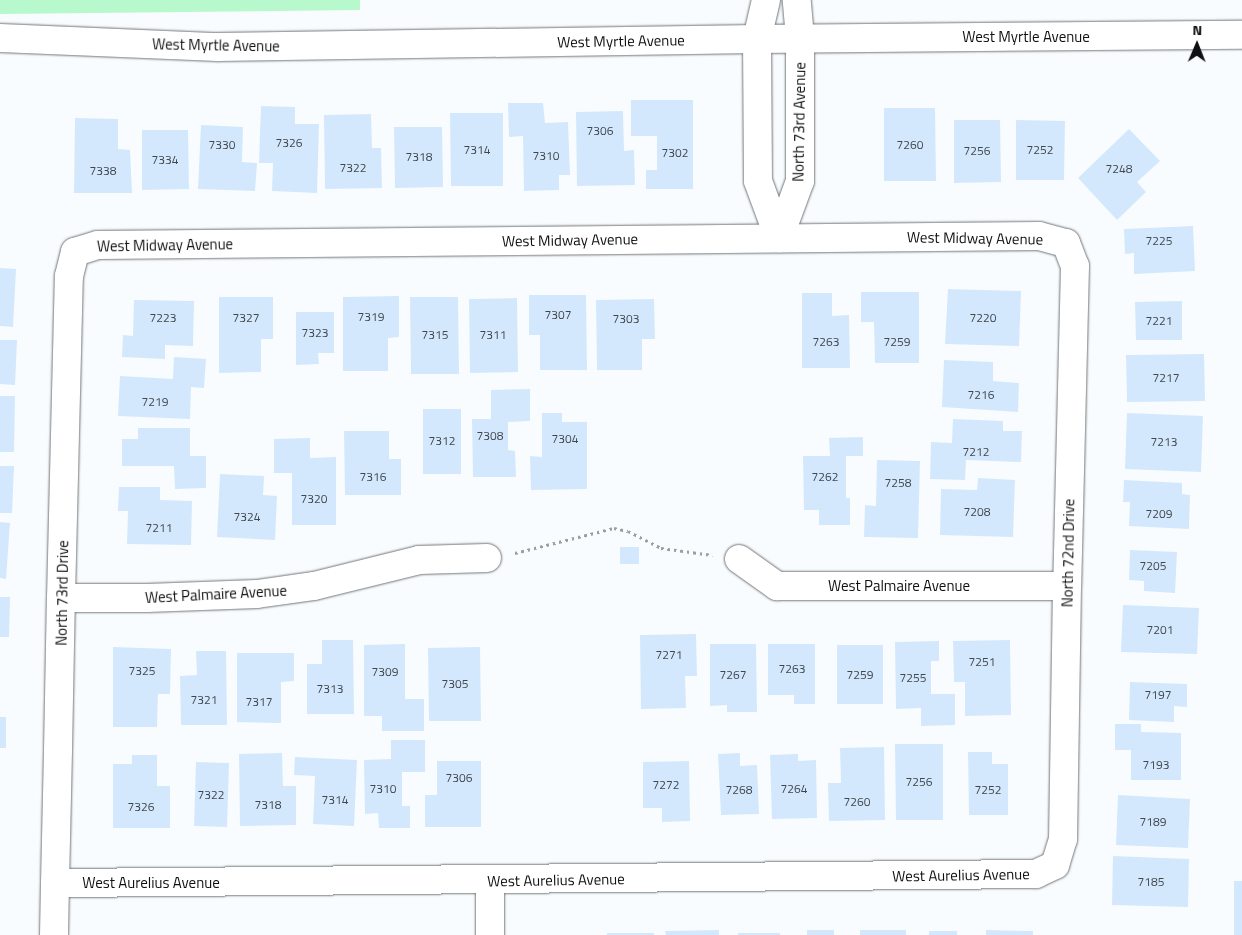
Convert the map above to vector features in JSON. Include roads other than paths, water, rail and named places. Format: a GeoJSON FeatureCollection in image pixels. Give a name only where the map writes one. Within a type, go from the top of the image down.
{"type":"FeatureCollection","features":[{"type":"Feature","properties":{"kind":"street"},"geometry":{"type":"LineString","coordinates":[[766,0],[757,39],[758,182],[779,238]]}},
{"type":"Feature","properties":{"kind":"street","name":"North 73rd Avenue"},"geometry":{"type":"LineString","coordinates":[[779,238],[800,181],[800,38],[797,0]]}},
{"type":"Feature","properties":{"kind":"street","name":"West Myrtle Avenue"},"geometry":{"type":"LineString","coordinates":[[0,38],[218,47],[800,38],[1242,35]]}},
{"type":"Feature","properties":{"kind":"street"},"geometry":{"type":"LineString","coordinates":[[758,150],[800,150]]}},
{"type":"Feature","properties":{"kind":"street","name":"West Midway Avenue"},"geometry":{"type":"LineString","coordinates":[[75,252],[98,245],[779,238],[1039,236],[1066,243]]}},
{"type":"Feature","properties":{"kind":"street","name":"North 72nd Drive"},"geometry":{"type":"LineString","coordinates":[[1055,865],[1063,839],[1067,586],[1076,266],[1066,243]]}},
{"type":"Feature","properties":{"kind":"street","name":"North 73rd Drive"},"geometry":{"type":"LineString","coordinates":[[54,935],[69,276],[75,252]]}},
{"type":"Feature","properties":{"kind":"street","name":"West Palmaire Avenue"},"geometry":{"type":"LineString","coordinates":[[61,598],[147,598],[257,594],[314,586],[419,560],[488,558]]}},
{"type":"Feature","properties":{"kind":"street","name":"West Palmaire Avenue"},"geometry":{"type":"LineString","coordinates":[[739,559],[777,586],[1067,586]]}},
{"type":"Feature","properties":{"kind":"street","name":"West Aurelius Avenue"},"geometry":{"type":"LineString","coordinates":[[55,883],[1036,874],[1055,865]]}},
{"type":"Feature","properties":{"kind":"street"},"geometry":{"type":"LineString","coordinates":[[490,880],[490,935]]}}]}
